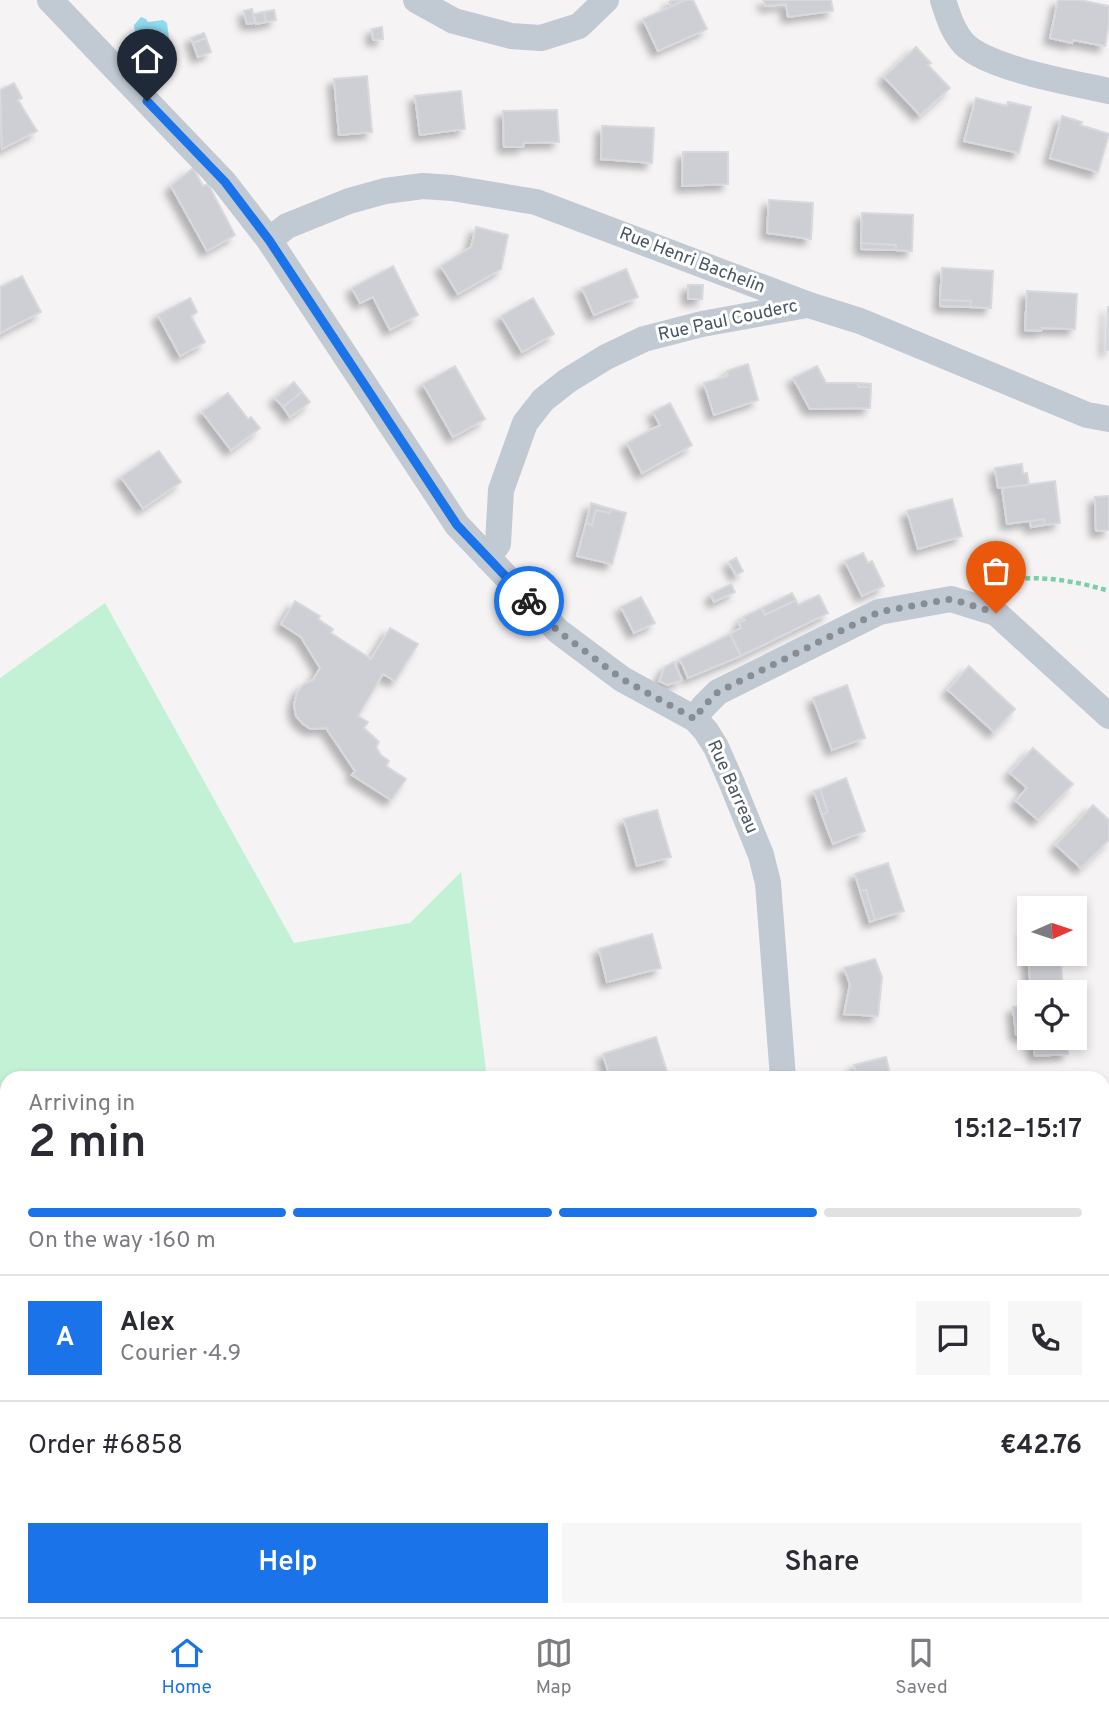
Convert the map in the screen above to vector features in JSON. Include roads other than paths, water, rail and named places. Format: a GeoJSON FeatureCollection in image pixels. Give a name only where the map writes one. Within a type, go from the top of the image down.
{"type":"FeatureCollection","features":[{"type":"Feature","properties":{"kind":"street","name":"Rue Barreau"},"geometry":{"type":"LineString","coordinates":[[50,0],[225,182],[269,240],[457,525],[558,631],[622,679],[695,719],[706,731],[716,747],[766,873],[772,913],[783,1071]]}},
{"type":"Feature","properties":{"kind":"street"},"geometry":{"type":"LineString","coordinates":[[416,0],[454,20],[511,36],[541,38],[579,26],[606,0]]}},
{"type":"Feature","properties":{"kind":"street"},"geometry":{"type":"LineString","coordinates":[[943,0],[950,23],[962,42],[972,51],[1020,69],[1109,92]]}},
{"type":"Feature","properties":{"kind":"street","name":"Rue Henri Bachelin"},"geometry":{"type":"LineString","coordinates":[[269,240],[287,226],[349,201],[385,191],[423,186],[452,188],[537,202],[809,305],[860,321],[1087,415],[1109,419]]}},
{"type":"Feature","properties":{"kind":"street","name":"Rue Paul Couderc"},"geometry":{"type":"LineString","coordinates":[[488,558],[498,544],[501,490],[525,423],[543,400],[567,380],[644,339],[702,324],[809,305]]}},
{"type":"Feature","properties":{"kind":"street"},"geometry":{"type":"LineString","coordinates":[[695,719],[718,692],[879,612],[951,599],[996,613],[1109,716]]}},
{"type":"Feature","properties":{"kind":"water"},"geometry":{"type":"Polygon","coordinates":[[[141,17],[148,22],[163,20],[167,23],[169,38],[140,42],[136,39],[134,25],[141,17]]]}}]}
